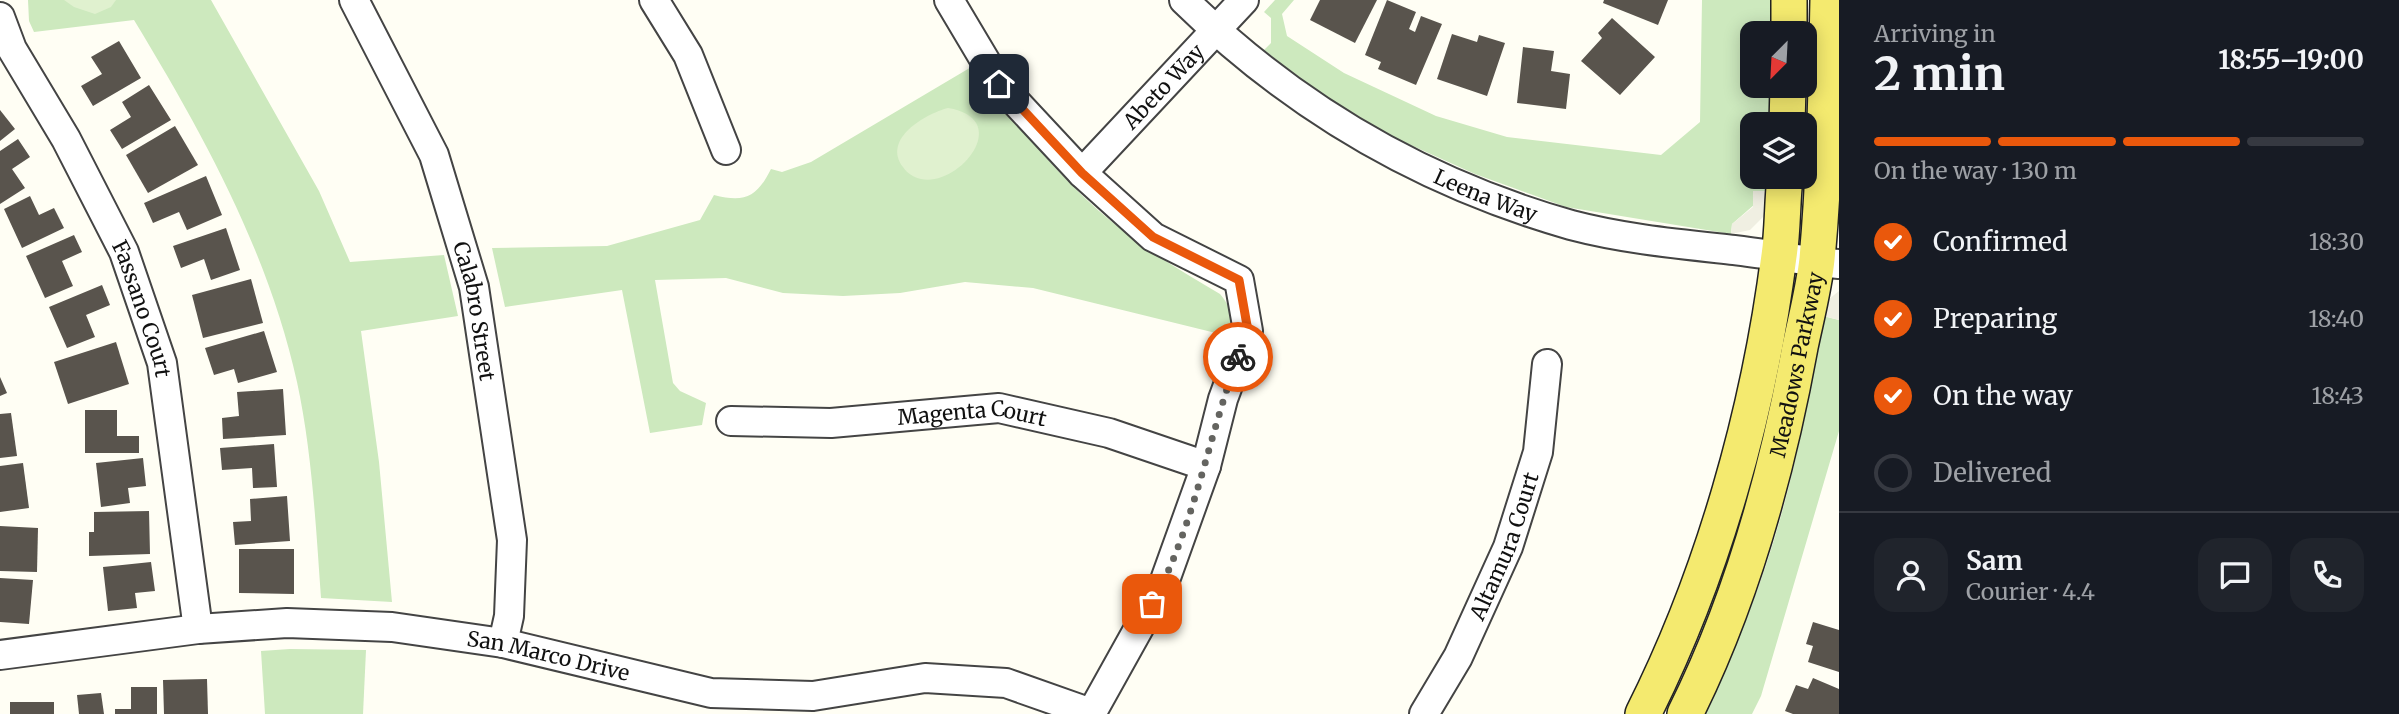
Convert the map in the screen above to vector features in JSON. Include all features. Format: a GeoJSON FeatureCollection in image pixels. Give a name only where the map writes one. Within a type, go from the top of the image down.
{"type":"FeatureCollection","features":[{"type":"Feature","properties":{"kind":"main road"},"geometry":{"type":"LineString","coordinates":[[1789,0],[1789,21]]}},
{"type":"Feature","properties":{"kind":"main road","name":"Meadows Parkway"},"geometry":{"type":"LineString","coordinates":[[1685,714],[1706,671],[1757,532],[1828,263],[1824,163],[1828,0]]}},
{"type":"Feature","properties":{"kind":"main road","name":"Meadows Parkway"},"geometry":{"type":"LineString","coordinates":[[1643,714],[1672,656],[1721,521],[1756,380],[1780,255],[1784,189]]}},
{"type":"Feature","properties":{"kind":"street","name":"Calabro Street"},"geometry":{"type":"LineString","coordinates":[[354,0],[434,155],[474,287],[512,540],[509,616],[503,643]]}},
{"type":"Feature","properties":{"kind":"street"},"geometry":{"type":"LineString","coordinates":[[654,0],[688,55],[726,150]]}},
{"type":"Feature","properties":{"kind":"street"},"geometry":{"type":"LineString","coordinates":[[950,0],[999,84],[1082,173],[1153,237],[1239,280],[1248,331],[1223,399],[1206,466],[1164,583],[1091,714]]}},
{"type":"Feature","properties":{"kind":"street","name":"Leena Way"},"geometry":{"type":"LineString","coordinates":[[1184,0],[1215,31],[1287,90],[1347,130],[1410,164],[1507,205],[1573,225],[1641,239],[1828,263]]}},
{"type":"Feature","properties":{"kind":"street","name":"Abeto Way"},"geometry":{"type":"LineString","coordinates":[[1082,173],[1244,0]]}},
{"type":"Feature","properties":{"kind":"street","name":"Fassano Court"},"geometry":{"type":"LineString","coordinates":[[0,18],[12,49],[66,139],[124,252],[162,363],[198,629]]}},
{"type":"Feature","properties":{"kind":"street","name":"Altamura Court"},"geometry":{"type":"LineString","coordinates":[[1424,714],[1458,657],[1508,547],[1538,452],[1547,364]]}},
{"type":"Feature","properties":{"kind":"street","name":"Magenta Court"},"geometry":{"type":"LineString","coordinates":[[731,421],[831,423],[999,408],[1109,433],[1206,466]]}},
{"type":"Feature","properties":{"kind":"street","name":"San Marco Drive"},"geometry":{"type":"LineString","coordinates":[[0,655],[198,629],[287,623],[392,627],[503,643],[711,693],[813,696],[926,678],[1006,683],[1091,714]]}},
{"type":"Feature","properties":{"kind":"green space"},"geometry":{"type":"Polygon","coordinates":[[[28,0],[211,0],[319,191],[350,262],[444,255],[458,316],[361,331],[379,462],[392,602],[321,598],[306,435],[297,382],[269,286],[251,240],[208,150],[134,20],[34,32],[29,21],[28,0]]]}},
{"type":"Feature","properties":{"kind":"green space"},"geometry":{"type":"Polygon","coordinates":[[[64,0],[116,0],[111,7],[95,14],[74,7],[64,0]]]}},
{"type":"Feature","properties":{"kind":"green space"},"geometry":{"type":"Polygon","coordinates":[[[1275,0],[1294,0],[1282,14],[1287,36],[1344,73],[1436,116],[1507,137],[1661,155],[1700,122],[1702,0],[1774,0],[1773,21],[1740,21],[1740,98],[1771,98],[1771,112],[1740,112],[1740,189],[1770,191],[1732,224],[1731,234],[1566,207],[1475,174],[1393,137],[1321,94],[1264,50],[1271,43],[1271,18],[1264,12],[1275,0]]]}},
{"type":"Feature","properties":{"kind":"green space"},"geometry":{"type":"Polygon","coordinates":[[[973,66],[1045,157],[1085,199],[1141,244],[1220,294],[1231,314],[1232,325],[1228,336],[1033,288],[965,282],[900,293],[843,296],[783,293],[726,278],[655,280],[673,383],[680,391],[706,403],[702,425],[650,433],[622,290],[505,307],[492,248],[607,246],[700,220],[714,195],[734,198],[749,196],[761,186],[771,169],[782,172],[811,162],[973,66]]]}},
{"type":"Feature","properties":{"kind":"green space"},"geometry":{"type":"Polygon","coordinates":[[[948,108],[967,115],[977,125],[979,137],[974,151],[951,173],[936,179],[913,176],[898,157],[902,138],[918,122],[948,108]]]}},
{"type":"Feature","properties":{"kind":"green space"},"geometry":{"type":"Polygon","coordinates":[[[1823,316],[1839,320],[1839,431],[1761,696],[1752,714],[1703,714],[1744,625],[1774,540],[1802,428],[1823,316]]]}},
{"type":"Feature","properties":{"kind":"green space"},"geometry":{"type":"Polygon","coordinates":[[[366,650],[363,714],[265,714],[261,651],[366,650]]]}},
{"type":"Feature","properties":{"kind":"shaded area"},"geometry":{"type":"Polygon","coordinates":[[[1753,191],[1770,191],[1766,214],[1750,230],[1731,234],[1732,224],[1753,207],[1753,191]]]}},
{"type":"Feature","properties":{"kind":"shaded area"},"geometry":{"type":"Polygon","coordinates":[[[1839,291],[1839,320],[1823,316],[1829,299],[1839,291]]]}},
{"type":"Feature","properties":{"kind":"building"},"geometry":{"type":"Polygon","coordinates":[[[1320,0],[1377,0],[1355,43],[1310,20],[1320,0]]]}},
{"type":"Feature","properties":{"kind":"building"},"geometry":{"type":"Polygon","coordinates":[[[1387,0],[1416,12],[1409,29],[1415,32],[1421,16],[1442,24],[1416,85],[1378,69],[1381,62],[1365,55],[1387,0]]]}},
{"type":"Feature","properties":{"kind":"building"},"geometry":{"type":"Polygon","coordinates":[[[1604,0],[1668,0],[1658,25],[1603,3],[1604,0]]]}},
{"type":"Feature","properties":{"kind":"building"},"geometry":{"type":"Polygon","coordinates":[[[1612,18],[1655,57],[1620,95],[1581,61],[1602,38],[1598,33],[1612,18]]]}},
{"type":"Feature","properties":{"kind":"building"},"geometry":{"type":"Polygon","coordinates":[[[1452,34],[1477,42],[1479,35],[1505,43],[1487,96],[1437,79],[1452,34]]]}},
{"type":"Feature","properties":{"kind":"building"},"geometry":{"type":"Polygon","coordinates":[[[119,41],[141,78],[93,106],[81,86],[102,74],[91,57],[119,41]]]}},
{"type":"Feature","properties":{"kind":"building"},"geometry":{"type":"Polygon","coordinates":[[[1523,47],[1554,51],[1551,71],[1570,74],[1566,109],[1517,103],[1523,47]]]}},
{"type":"Feature","properties":{"kind":"building"},"geometry":{"type":"Polygon","coordinates":[[[149,85],[171,120],[122,149],[110,130],[131,117],[122,102],[149,85]]]}},
{"type":"Feature","properties":{"kind":"building"},"geometry":{"type":"Polygon","coordinates":[[[0,110],[15,129],[0,141],[0,110]]]}},
{"type":"Feature","properties":{"kind":"building"},"geometry":{"type":"Polygon","coordinates":[[[175,126],[198,165],[148,193],[126,155],[175,126]]]}},
{"type":"Feature","properties":{"kind":"building"},"geometry":{"type":"Polygon","coordinates":[[[18,139],[30,157],[12,169],[25,188],[0,204],[0,151],[18,139]]]}},
{"type":"Feature","properties":{"kind":"building"},"geometry":{"type":"Polygon","coordinates":[[[206,176],[222,215],[187,230],[179,212],[153,223],[144,203],[206,176]]]}},
{"type":"Feature","properties":{"kind":"building"},"geometry":{"type":"Polygon","coordinates":[[[30,196],[39,215],[54,208],[64,228],[22,248],[4,209],[30,196]]]}},
{"type":"Feature","properties":{"kind":"building"},"geometry":{"type":"Polygon","coordinates":[[[226,228],[240,270],[211,280],[204,259],[181,268],[173,246],[226,228]]]}},
{"type":"Feature","properties":{"kind":"building"},"geometry":{"type":"Polygon","coordinates":[[[74,235],[82,252],[62,261],[73,286],[45,298],[26,256],[74,235]]]}},
{"type":"Feature","properties":{"kind":"building"},"geometry":{"type":"Polygon","coordinates":[[[251,279],[263,323],[203,338],[192,295],[251,279]]]}},
{"type":"Feature","properties":{"kind":"building"},"geometry":{"type":"Polygon","coordinates":[[[102,285],[110,305],[86,315],[95,337],[67,348],[49,307],[102,285]]]}},
{"type":"Feature","properties":{"kind":"building"},"geometry":{"type":"Polygon","coordinates":[[[264,331],[277,372],[238,383],[234,369],[214,375],[205,348],[264,331]]]}},
{"type":"Feature","properties":{"kind":"building"},"geometry":{"type":"Polygon","coordinates":[[[116,342],[129,384],[68,404],[54,362],[116,342]]]}},
{"type":"Feature","properties":{"kind":"building"},"geometry":{"type":"Polygon","coordinates":[[[0,377],[7,393],[0,396],[0,377]]]}},
{"type":"Feature","properties":{"kind":"building"},"geometry":{"type":"Polygon","coordinates":[[[283,389],[286,435],[223,439],[222,418],[239,416],[237,392],[283,389]]]}},
{"type":"Feature","properties":{"kind":"building"},"geometry":{"type":"Polygon","coordinates":[[[85,410],[117,410],[117,436],[139,436],[139,453],[85,453],[85,410]]]}},
{"type":"Feature","properties":{"kind":"building"},"geometry":{"type":"Polygon","coordinates":[[[11,413],[17,456],[0,458],[0,414],[11,413]]]}},
{"type":"Feature","properties":{"kind":"building"},"geometry":{"type":"Polygon","coordinates":[[[274,444],[277,487],[253,488],[252,468],[222,470],[220,448],[274,444]]]}},
{"type":"Feature","properties":{"kind":"building"},"geometry":{"type":"Polygon","coordinates":[[[143,458],[146,486],[128,488],[130,503],[101,507],[96,463],[143,458]]]}},
{"type":"Feature","properties":{"kind":"building"},"geometry":{"type":"Polygon","coordinates":[[[23,463],[29,508],[0,512],[0,466],[23,463]]]}},
{"type":"Feature","properties":{"kind":"building"},"geometry":{"type":"Polygon","coordinates":[[[287,496],[290,541],[235,545],[233,522],[251,521],[250,499],[287,496]]]}},
{"type":"Feature","properties":{"kind":"building"},"geometry":{"type":"Polygon","coordinates":[[[149,511],[150,554],[89,556],[89,532],[94,532],[94,512],[149,511]]]}},
{"type":"Feature","properties":{"kind":"building"},"geometry":{"type":"Polygon","coordinates":[[[0,526],[38,528],[37,572],[0,571],[0,526]]]}},
{"type":"Feature","properties":{"kind":"building"},"geometry":{"type":"Polygon","coordinates":[[[239,549],[294,549],[294,594],[239,593],[239,549]]]}},
{"type":"Feature","properties":{"kind":"building"},"geometry":{"type":"Polygon","coordinates":[[[151,562],[155,591],[135,593],[137,608],[108,611],[103,567],[151,562]]]}},
{"type":"Feature","properties":{"kind":"building"},"geometry":{"type":"Polygon","coordinates":[[[0,578],[33,580],[29,624],[0,622],[0,578]]]}},
{"type":"Feature","properties":{"kind":"building"},"geometry":{"type":"Polygon","coordinates":[[[1813,622],[1839,630],[1839,672],[1808,662],[1813,646],[1806,644],[1813,622]]]}},
{"type":"Feature","properties":{"kind":"building"},"geometry":{"type":"Polygon","coordinates":[[[1813,678],[1839,689],[1839,714],[1793,714],[1785,711],[1796,685],[1808,689],[1813,678]]]}},
{"type":"Feature","properties":{"kind":"building"},"geometry":{"type":"Polygon","coordinates":[[[207,679],[208,714],[164,714],[163,680],[207,679]]]}},
{"type":"Feature","properties":{"kind":"building"},"geometry":{"type":"Polygon","coordinates":[[[131,687],[157,687],[157,714],[115,714],[115,709],[131,709],[131,687]]]}},
{"type":"Feature","properties":{"kind":"building"},"geometry":{"type":"Polygon","coordinates":[[[101,693],[104,714],[79,714],[77,695],[101,693]]]}},
{"type":"Feature","properties":{"kind":"building"},"geometry":{"type":"Polygon","coordinates":[[[10,702],[54,702],[54,714],[10,714],[10,702]]]}},
{"type":"Feature","properties":{"kind":"way so far"},"geometry":{"type":"LineString","coordinates":[[1152,604],[1164,583],[1206,466],[1223,399],[1238,357]]}},
{"type":"Feature","properties":{"kind":"route"},"geometry":{"type":"LineString","coordinates":[[999,84],[1082,173],[1153,237],[1239,280],[1248,331],[1238,357]]}}]}
